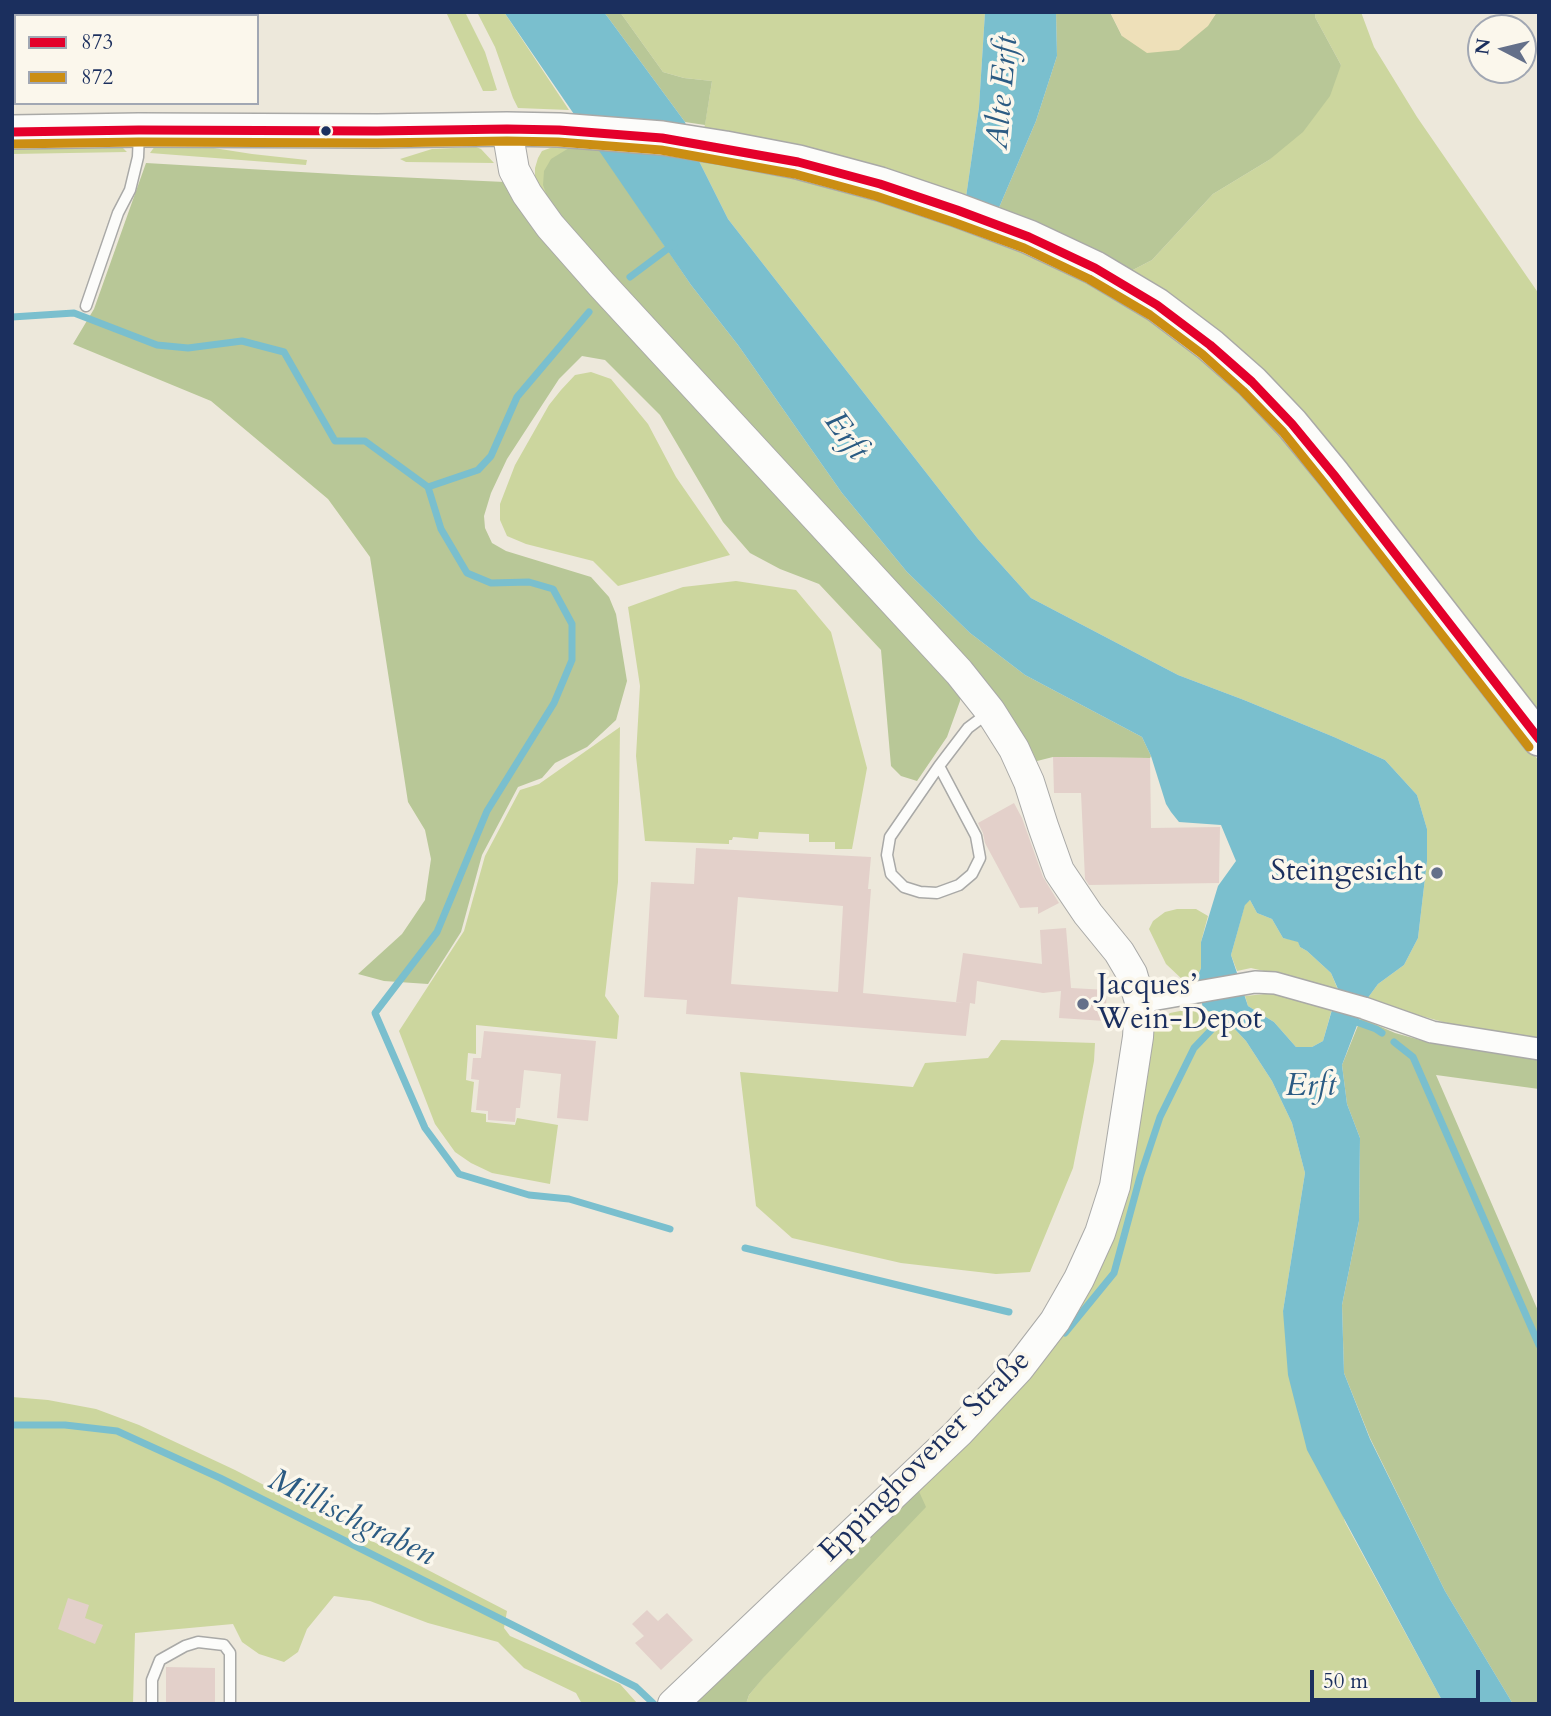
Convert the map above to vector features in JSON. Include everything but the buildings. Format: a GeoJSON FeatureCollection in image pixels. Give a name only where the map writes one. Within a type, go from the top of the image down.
{"type":"FeatureCollection","features":[{"type":"Feature","properties":{"kind":"main road"},"geometry":{"type":"LineString","coordinates":[[507,129],[514,170],[550,226],[959,672],[990,711],[1014,749],[1029,782],[1059,871],[1088,914],[1119,952],[1132,974],[1140,1002]]}},
{"type":"Feature","properties":{"kind":"main road"},"geometry":{"type":"LineString","coordinates":[[12,132],[507,129],[662,138],[810,165],[880,184],[1029,237],[1095,268],[1157,305],[1210,345],[1252,382],[1292,424],[1334,475],[1539,739]]}},
{"type":"Feature","properties":{"kind":"main road","name":"Eppinghovener Straße"},"geometry":{"type":"LineString","coordinates":[[679,1698],[958,1433],[1019,1368],[1055,1321],[1079,1279],[1100,1233],[1115,1186],[1138,1037],[1140,1002]]}},
{"type":"Feature","properties":{"kind":"street"},"geometry":{"type":"LineString","coordinates":[[1140,1002],[1255,982],[1275,983],[1364,1008],[1432,1032],[1539,1049]]}},
{"type":"Feature","properties":{"kind":"lane"},"geometry":{"type":"LineString","coordinates":[[86,306],[118,213],[130,190],[138,157],[139,130]]}},
{"type":"Feature","properties":{"kind":"lane"},"geometry":{"type":"LineString","coordinates":[[939,766],[976,836],[979,858],[972,874],[959,885],[937,893],[920,892],[904,887],[891,874],[887,855],[890,837],[939,766],[968,728],[990,711]]}},
{"type":"Feature","properties":{"kind":"lane"},"geometry":{"type":"LineString","coordinates":[[152,1704],[152,1680],[160,1660],[184,1646],[198,1642],[225,1645],[230,1653],[230,1704]]}},
{"type":"Feature","properties":{"kind":"green space"},"geometry":{"type":"Polygon","coordinates":[[[446,12],[465,12],[485,52],[497,90],[483,91],[446,12]]]}},
{"type":"Feature","properties":{"kind":"green space"},"geometry":{"type":"Polygon","coordinates":[[[477,12],[504,12],[569,110],[518,108],[495,47],[477,12]]]}},
{"type":"Feature","properties":{"kind":"green space"},"geometry":{"type":"Polygon","coordinates":[[[604,12],[620,12],[663,72],[684,78],[712,81],[705,125],[685,122],[604,12]]]}},
{"type":"Feature","properties":{"kind":"green space"},"geometry":{"type":"Polygon","coordinates":[[[620,12],[985,12],[979,107],[966,197],[704,130],[712,81],[684,78],[663,72],[620,12]]]}},
{"type":"Feature","properties":{"kind":"green space"},"geometry":{"type":"Polygon","coordinates":[[[1056,12],[1110,12],[1122,36],[1207,26],[1217,12],[1316,12],[1315,17],[1341,65],[1330,96],[1303,132],[1269,160],[1213,194],[1152,260],[1129,272],[998,210],[1036,121],[1057,56],[1056,12]]]}},
{"type":"Feature","properties":{"kind":"green space"},"geometry":{"type":"Polygon","coordinates":[[[1316,12],[1361,12],[1374,47],[1417,117],[1539,294],[1539,718],[1343,466],[1129,272],[1152,260],[1213,194],[1269,160],[1341,65],[1315,17],[1316,12]]]}},
{"type":"Feature","properties":{"kind":"green space"},"geometry":{"type":"Polygon","coordinates":[[[182,143],[307,160],[306,165],[150,153],[155,146],[182,143]]]}},
{"type":"Feature","properties":{"kind":"green space"},"geometry":{"type":"Polygon","coordinates":[[[12,144],[120,145],[127,152],[12,154],[12,144]]]}},
{"type":"Feature","properties":{"kind":"green space"},"geometry":{"type":"Polygon","coordinates":[[[561,144],[583,148],[548,199],[535,179],[535,168],[542,151],[561,144]]]}},
{"type":"Feature","properties":{"kind":"green space"},"geometry":{"type":"Polygon","coordinates":[[[476,147],[494,163],[406,162],[400,159],[432,149],[476,147]]]}},
{"type":"Feature","properties":{"kind":"green space"},"geometry":{"type":"Polygon","coordinates":[[[569,148],[600,150],[691,285],[738,345],[842,493],[907,572],[970,633],[1025,675],[1142,737],[1150,758],[1053,757],[1029,763],[621,293],[548,199],[543,185],[544,171],[551,159],[569,148]]]}},
{"type":"Feature","properties":{"kind":"green space"},"geometry":{"type":"Polygon","coordinates":[[[696,155],[793,176],[958,223],[1088,280],[1149,316],[1244,393],[1324,484],[1539,761],[1539,1040],[1472,1030],[1367,999],[1378,984],[1404,965],[1418,938],[1427,861],[1427,829],[1417,795],[1385,760],[1178,675],[1031,598],[978,539],[728,219],[696,155]]]}},
{"type":"Feature","properties":{"kind":"green space"},"geometry":{"type":"Polygon","coordinates":[[[146,163],[505,182],[961,684],[960,701],[947,737],[917,781],[901,776],[891,766],[881,650],[819,584],[780,569],[750,553],[723,522],[660,415],[605,360],[582,356],[559,379],[507,459],[491,493],[484,516],[485,528],[492,543],[506,551],[591,577],[609,597],[616,614],[627,681],[616,720],[587,747],[555,763],[542,778],[518,787],[482,855],[461,932],[428,984],[384,981],[358,974],[402,934],[425,900],[431,859],[425,830],[408,802],[370,557],[328,499],[211,401],[73,344],[94,309],[146,163]]]}},
{"type":"Feature","properties":{"kind":"green space"},"geometry":{"type":"Polygon","coordinates":[[[591,372],[611,379],[648,424],[676,477],[730,555],[618,586],[593,561],[526,544],[507,536],[500,520],[500,504],[515,465],[549,405],[561,390],[575,375],[591,372]]]}},
{"type":"Feature","properties":{"kind":"green space"},"geometry":{"type":"Polygon","coordinates":[[[736,581],[796,590],[831,632],[867,768],[852,849],[835,849],[835,842],[809,842],[809,834],[759,832],[758,839],[733,837],[729,844],[645,841],[636,756],[640,686],[628,607],[683,587],[736,581]]]}},
{"type":"Feature","properties":{"kind":"green space"},"geometry":{"type":"Polygon","coordinates":[[[620,727],[618,882],[605,996],[619,1016],[617,1039],[476,1025],[476,1054],[468,1053],[466,1080],[474,1082],[471,1112],[486,1114],[486,1122],[515,1125],[517,1118],[558,1125],[550,1184],[492,1173],[455,1152],[435,1124],[399,1031],[464,931],[485,856],[520,790],[539,784],[620,727]]]}},
{"type":"Feature","properties":{"kind":"green space"},"geometry":{"type":"Polygon","coordinates":[[[1250,900],[1257,913],[1272,919],[1283,938],[1298,941],[1300,947],[1331,973],[1338,990],[1251,968],[1237,971],[1231,955],[1245,904],[1250,900]]]}},
{"type":"Feature","properties":{"kind":"green space"},"geometry":{"type":"Polygon","coordinates":[[[1196,909],[1208,916],[1201,942],[1201,968],[1197,978],[1184,981],[1166,964],[1149,929],[1153,921],[1165,912],[1196,909]]]}},
{"type":"Feature","properties":{"kind":"green space"},"geometry":{"type":"Polygon","coordinates":[[[1275,993],[1332,1009],[1323,1041],[1312,1047],[1296,1047],[1274,1022],[1248,1006],[1245,996],[1275,993]]]}},
{"type":"Feature","properties":{"kind":"green space"},"geometry":{"type":"Polygon","coordinates":[[[1203,1009],[1216,1014],[1231,1025],[1246,1041],[1272,1081],[1292,1123],[1305,1173],[1283,1311],[1345,1522],[1444,1704],[746,1704],[749,1695],[917,1487],[1062,1328],[1155,1026],[1170,1013],[1203,1009]]]}},
{"type":"Feature","properties":{"kind":"green space"},"geometry":{"type":"Polygon","coordinates":[[[1361,1018],[1395,1033],[1431,1043],[1539,1060],[1539,1089],[1436,1075],[1539,1313],[1539,1704],[1513,1704],[1445,1591],[1370,1438],[1344,1373],[1342,1305],[1359,1221],[1360,1138],[1347,1104],[1342,1065],[1361,1018]]]}},
{"type":"Feature","properties":{"kind":"green space"},"geometry":{"type":"Polygon","coordinates":[[[1001,1040],[1095,1043],[1094,1061],[1073,1168],[1030,1272],[996,1274],[901,1263],[792,1238],[756,1206],[740,1072],[913,1087],[925,1063],[988,1058],[1001,1040]]]}},
{"type":"Feature","properties":{"kind":"green space"},"geometry":{"type":"Polygon","coordinates":[[[12,1397],[48,1400],[96,1409],[139,1425],[235,1470],[507,1611],[504,1628],[510,1636],[620,1684],[637,1703],[582,1704],[576,1693],[524,1668],[498,1642],[428,1623],[370,1601],[334,1596],[307,1629],[298,1652],[284,1662],[259,1654],[242,1642],[233,1624],[135,1633],[133,1704],[12,1704],[12,1397]]]}},
{"type":"Feature","properties":{"kind":"green space"},"geometry":{"type":"Polygon","coordinates":[[[917,1487],[926,1507],[764,1677],[749,1695],[746,1704],[697,1704],[698,1700],[917,1487]]]}},
{"type":"Feature","properties":{"kind":"sand"},"geometry":{"type":"Polygon","coordinates":[[[1110,12],[1217,12],[1208,26],[1179,50],[1147,53],[1122,36],[1110,12]]]}},
{"type":"Feature","properties":{"kind":"water","name":"Erft"},"geometry":{"type":"Polygon","coordinates":[[[504,12],[604,12],[685,122],[696,155],[728,219],[978,539],[1031,598],[1178,675],[1385,760],[1417,795],[1427,829],[1427,861],[1418,938],[1404,965],[1378,984],[1367,999],[1342,1065],[1347,1104],[1360,1138],[1359,1221],[1342,1305],[1344,1373],[1370,1439],[1445,1591],[1513,1704],[1444,1704],[1307,1450],[1288,1375],[1283,1311],[1305,1173],[1292,1123],[1272,1081],[1246,1041],[1231,1025],[1216,1014],[1203,1009],[1197,978],[1201,968],[1201,942],[1218,886],[1236,861],[1221,825],[1179,822],[1166,804],[1142,737],[1025,675],[970,633],[907,572],[842,493],[738,345],[691,285],[504,12]],[[1250,900],[1245,905],[1231,955],[1248,1006],[1274,1022],[1296,1047],[1312,1047],[1323,1041],[1338,989],[1331,973],[1300,947],[1298,942],[1283,938],[1272,919],[1257,913],[1250,900]]]}},
{"type":"Feature","properties":{"kind":"water","name":"Alte Erft"},"geometry":{"type":"Polygon","coordinates":[[[985,12],[1056,12],[1057,56],[1036,121],[998,210],[966,197],[979,107],[985,12]]]}},
{"type":"Feature","properties":{"kind":"waterway"},"geometry":{"type":"LineString","coordinates":[[630,277],[674,244]]}},
{"type":"Feature","properties":{"kind":"waterway"},"geometry":{"type":"LineString","coordinates":[[428,487],[478,470],[491,456],[517,397],[589,312]]}},
{"type":"Feature","properties":{"kind":"waterway"},"geometry":{"type":"LineString","coordinates":[[12,317],[74,313],[157,345],[188,348],[242,341],[284,352],[335,441],[365,441],[428,487],[441,529],[467,573],[491,583],[529,582],[553,589],[572,624],[572,660],[554,703],[487,811],[437,932],[375,1013],[425,1128],[459,1174],[529,1195],[569,1199],[670,1229]]}},
{"type":"Feature","properties":{"kind":"waterway"},"geometry":{"type":"LineString","coordinates":[[1065,1333],[1114,1273],[1140,1177],[1160,1117],[1194,1048],[1215,1026],[1231,1017]]}},
{"type":"Feature","properties":{"kind":"waterway"},"geometry":{"type":"LineString","coordinates":[[1351,1020],[1382,1033]]}},
{"type":"Feature","properties":{"kind":"waterway"},"geometry":{"type":"LineString","coordinates":[[1394,1042],[1413,1057],[1539,1345]]}},
{"type":"Feature","properties":{"kind":"waterway"},"geometry":{"type":"LineString","coordinates":[[745,1248],[1009,1312]]}},
{"type":"Feature","properties":{"kind":"waterway","name":"Millischgraben"},"geometry":{"type":"LineString","coordinates":[[12,1425],[65,1425],[117,1431],[220,1478],[636,1687],[654,1704]]}},
{"type":"Feature","properties":{"kind":"transit line","name":"873"},"geometry":{"type":"LineString","coordinates":[[12,132],[507,129],[662,138],[798,162],[880,184],[1029,237],[1095,268],[1157,305],[1210,345],[1252,382],[1292,424],[1334,475],[1539,739]]}},
{"type":"Feature","properties":{"kind":"transit line","name":"872"},"geometry":{"type":"LineString","coordinates":[[12,144],[507,141],[661,150],[795,174],[876,196],[1024,248],[1089,279],[1150,315],[1202,354],[1243,391],[1283,432],[1324,483],[1529,747]]}},
{"type":"Feature","properties":{"kind":"place","name":"Steingesicht"},"geometry":{"type":"Point","coordinates":[1437,873]}},
{"type":"Feature","properties":{"kind":"place","name":"Jacques’ Wein-Depot"},"geometry":{"type":"Point","coordinates":[1083,1004]}}]}
